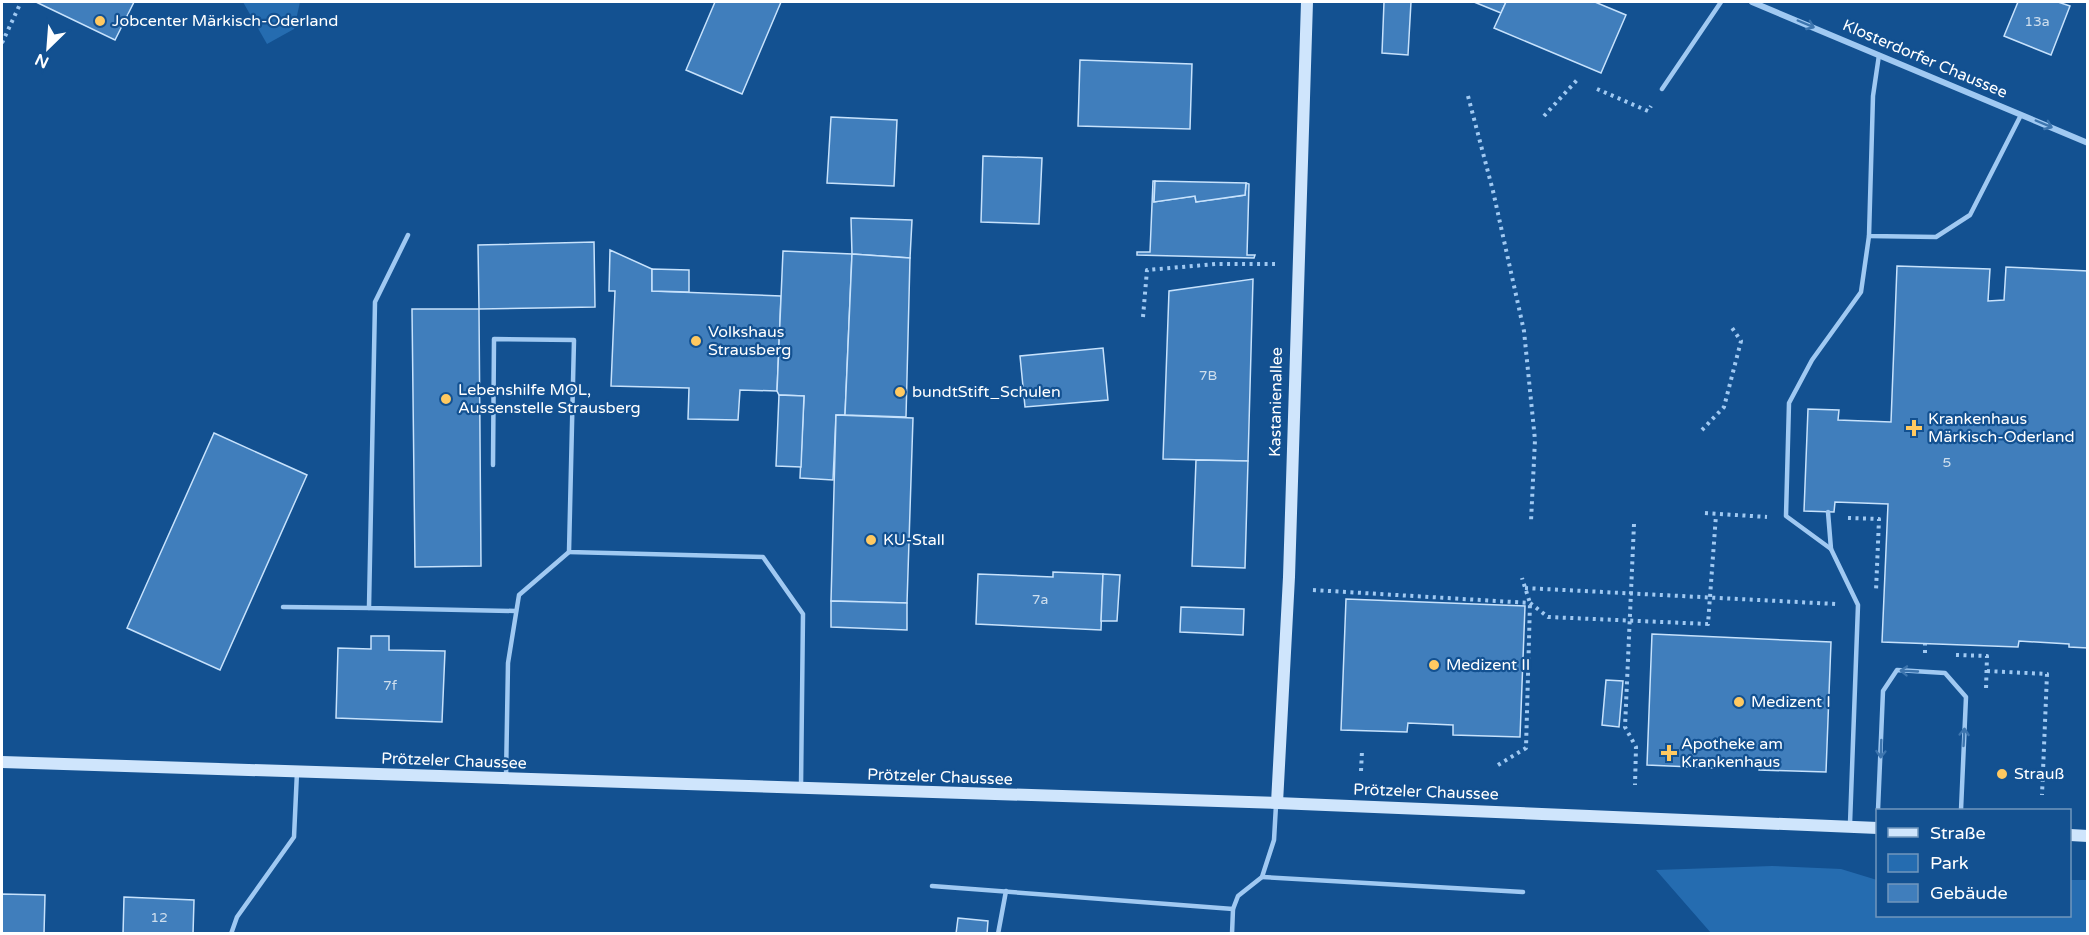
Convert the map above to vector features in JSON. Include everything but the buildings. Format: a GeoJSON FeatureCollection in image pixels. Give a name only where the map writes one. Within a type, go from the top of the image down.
{"type":"FeatureCollection","features":[{"type":"Feature","properties":{"kind":"main road","name":"Kastanienallee"},"geometry":{"type":"LineString","coordinates":[[1277,803],[1288,589],[1307,2]]}},
{"type":"Feature","properties":{"kind":"main road","name":"Prötzeler Chaussee"},"geometry":{"type":"LineString","coordinates":[[2,762],[1277,803],[1876,828]]}},
{"type":"Feature","properties":{"kind":"main road"},"geometry":{"type":"LineString","coordinates":[[2071,835],[2088,836]]}},
{"type":"Feature","properties":{"kind":"street","name":"Klosterdorfer Chaussee"},"geometry":{"type":"LineString","coordinates":[[1752,2],[2088,143]]}},
{"type":"Feature","properties":{"kind":"lane"},"geometry":{"type":"LineString","coordinates":[[1662,89],[1721,2]]}},
{"type":"Feature","properties":{"kind":"lane"},"geometry":{"type":"LineString","coordinates":[[1831,549],[1786,516],[1789,403],[1812,360],[1861,292],[1869,236],[1873,96],[1880,55]]}},
{"type":"Feature","properties":{"kind":"lane"},"geometry":{"type":"LineString","coordinates":[[1869,236],[1936,237],[1970,214],[2021,114]]}},
{"type":"Feature","properties":{"kind":"lane"},"geometry":{"type":"LineString","coordinates":[[369,608],[375,302],[408,236]]}},
{"type":"Feature","properties":{"kind":"lane"},"geometry":{"type":"LineString","coordinates":[[493,465],[494,339],[574,340],[569,552]]}},
{"type":"Feature","properties":{"kind":"lane"},"geometry":{"type":"LineString","coordinates":[[1829,515],[1831,549],[1858,605],[1850,827]]}},
{"type":"Feature","properties":{"kind":"lane"},"geometry":{"type":"LineString","coordinates":[[506,778],[508,663],[519,595],[569,552],[763,557],[803,614],[801,788]]}},
{"type":"Feature","properties":{"kind":"lane"},"geometry":{"type":"LineString","coordinates":[[283,607],[516,611]]}},
{"type":"Feature","properties":{"kind":"lane"},"geometry":{"type":"LineString","coordinates":[[1878,809],[1883,691],[1897,670],[1945,673],[1966,697],[1961,809]]}},
{"type":"Feature","properties":{"kind":"lane"},"geometry":{"type":"LineString","coordinates":[[231,933],[237,917],[294,837],[297,772]]}},
{"type":"Feature","properties":{"kind":"lane"},"geometry":{"type":"LineString","coordinates":[[1232,933],[1233,909],[1238,896],[1262,878],[1274,840],[1277,803]]}},
{"type":"Feature","properties":{"kind":"lane"},"geometry":{"type":"LineString","coordinates":[[1262,878],[1523,892]]}},
{"type":"Feature","properties":{"kind":"lane"},"geometry":{"type":"LineString","coordinates":[[932,886],[1233,909]]}},
{"type":"Feature","properties":{"kind":"lane"},"geometry":{"type":"LineString","coordinates":[[998,933],[1006,891]]}},
{"type":"Feature","properties":{"kind":"path"},"geometry":{"type":"LineString","coordinates":[[2,44],[21,2]]}},
{"type":"Feature","properties":{"kind":"path"},"geometry":{"type":"LineString","coordinates":[[1544,116],[1577,80]]}},
{"type":"Feature","properties":{"kind":"path"},"geometry":{"type":"LineString","coordinates":[[1597,89],[1648,111],[1662,89]]}},
{"type":"Feature","properties":{"kind":"path"},"geometry":{"type":"LineString","coordinates":[[1468,96],[1493,191],[1524,331],[1535,440],[1531,520]]}},
{"type":"Feature","properties":{"kind":"path"},"geometry":{"type":"LineString","coordinates":[[1143,317],[1147,270],[1216,264],[1297,265]]}},
{"type":"Feature","properties":{"kind":"path"},"geometry":{"type":"LineString","coordinates":[[1702,430],[1724,407],[1740,341],[1730,325]]}},
{"type":"Feature","properties":{"kind":"path"},"geometry":{"type":"LineString","coordinates":[[1704,513],[1789,518]]}},
{"type":"Feature","properties":{"kind":"path"},"geometry":{"type":"LineString","coordinates":[[1288,589],[1530,603],[1548,617],[1708,624],[1716,514]]}},
{"type":"Feature","properties":{"kind":"path"},"geometry":{"type":"LineString","coordinates":[[1525,588],[1711,599],[1876,605],[1879,519],[1829,515]]}},
{"type":"Feature","properties":{"kind":"path"},"geometry":{"type":"LineString","coordinates":[[1634,524],[1632,620],[1625,727],[1636,747],[1635,785]]}},
{"type":"Feature","properties":{"kind":"path"},"geometry":{"type":"LineString","coordinates":[[1498,765],[1526,748],[1530,603],[1522,578]]}},
{"type":"Feature","properties":{"kind":"path"},"geometry":{"type":"LineString","coordinates":[[1914,654],[1935,655]]}},
{"type":"Feature","properties":{"kind":"path"},"geometry":{"type":"LineString","coordinates":[[1946,655],[1987,656],[1986,693]]}},
{"type":"Feature","properties":{"kind":"path"},"geometry":{"type":"LineString","coordinates":[[1987,671],[2047,674],[2042,795]]}},
{"type":"Feature","properties":{"kind":"path"},"geometry":{"type":"LineString","coordinates":[[1361,771],[1362,751]]}},
{"type":"Feature","properties":{"kind":"green space"},"geometry":{"type":"Polygon","coordinates":[[[243,2],[300,2],[294,29],[267,44],[243,2]]]}},
{"type":"Feature","properties":{"kind":"green space"},"geometry":{"type":"Polygon","coordinates":[[[1772,866],[1841,869],[1876,880],[1876,917],[2071,917],[2071,880],[2087,880],[2087,933],[1711,933],[1656,870],[1772,866]]]}},
{"type":"Feature","properties":{"kind":"place","name":"Jobcenter Märkisch-Oderland"},"geometry":{"type":"Point","coordinates":[100,21]}},
{"type":"Feature","properties":{"kind":"place","name":"Volkshaus Strausberg"},"geometry":{"type":"Point","coordinates":[696,341]}},
{"type":"Feature","properties":{"kind":"place","name":"bundtStift_Schulen"},"geometry":{"type":"Point","coordinates":[900,392]}},
{"type":"Feature","properties":{"kind":"place","name":"Lebenshilfe MOL, Aussenstelle Strausberg"},"geometry":{"type":"Point","coordinates":[446,399]}},
{"type":"Feature","properties":{"kind":"place","name":"Krankenhaus Märkisch-Oderland"},"geometry":{"type":"Point","coordinates":[1914,428]}},
{"type":"Feature","properties":{"kind":"place","name":"KU-Stall"},"geometry":{"type":"Point","coordinates":[871,540]}},
{"type":"Feature","properties":{"kind":"place","name":"Medizent II"},"geometry":{"type":"Point","coordinates":[1434,665]}},
{"type":"Feature","properties":{"kind":"place","name":"Medizent I"},"geometry":{"type":"Point","coordinates":[1739,702]}},
{"type":"Feature","properties":{"kind":"place","name":"Apotheke am Krankenhaus"},"geometry":{"type":"Point","coordinates":[1669,753]}},
{"type":"Feature","properties":{"kind":"place","name":"Strauß"},"geometry":{"type":"Point","coordinates":[2002,774]}}]}
